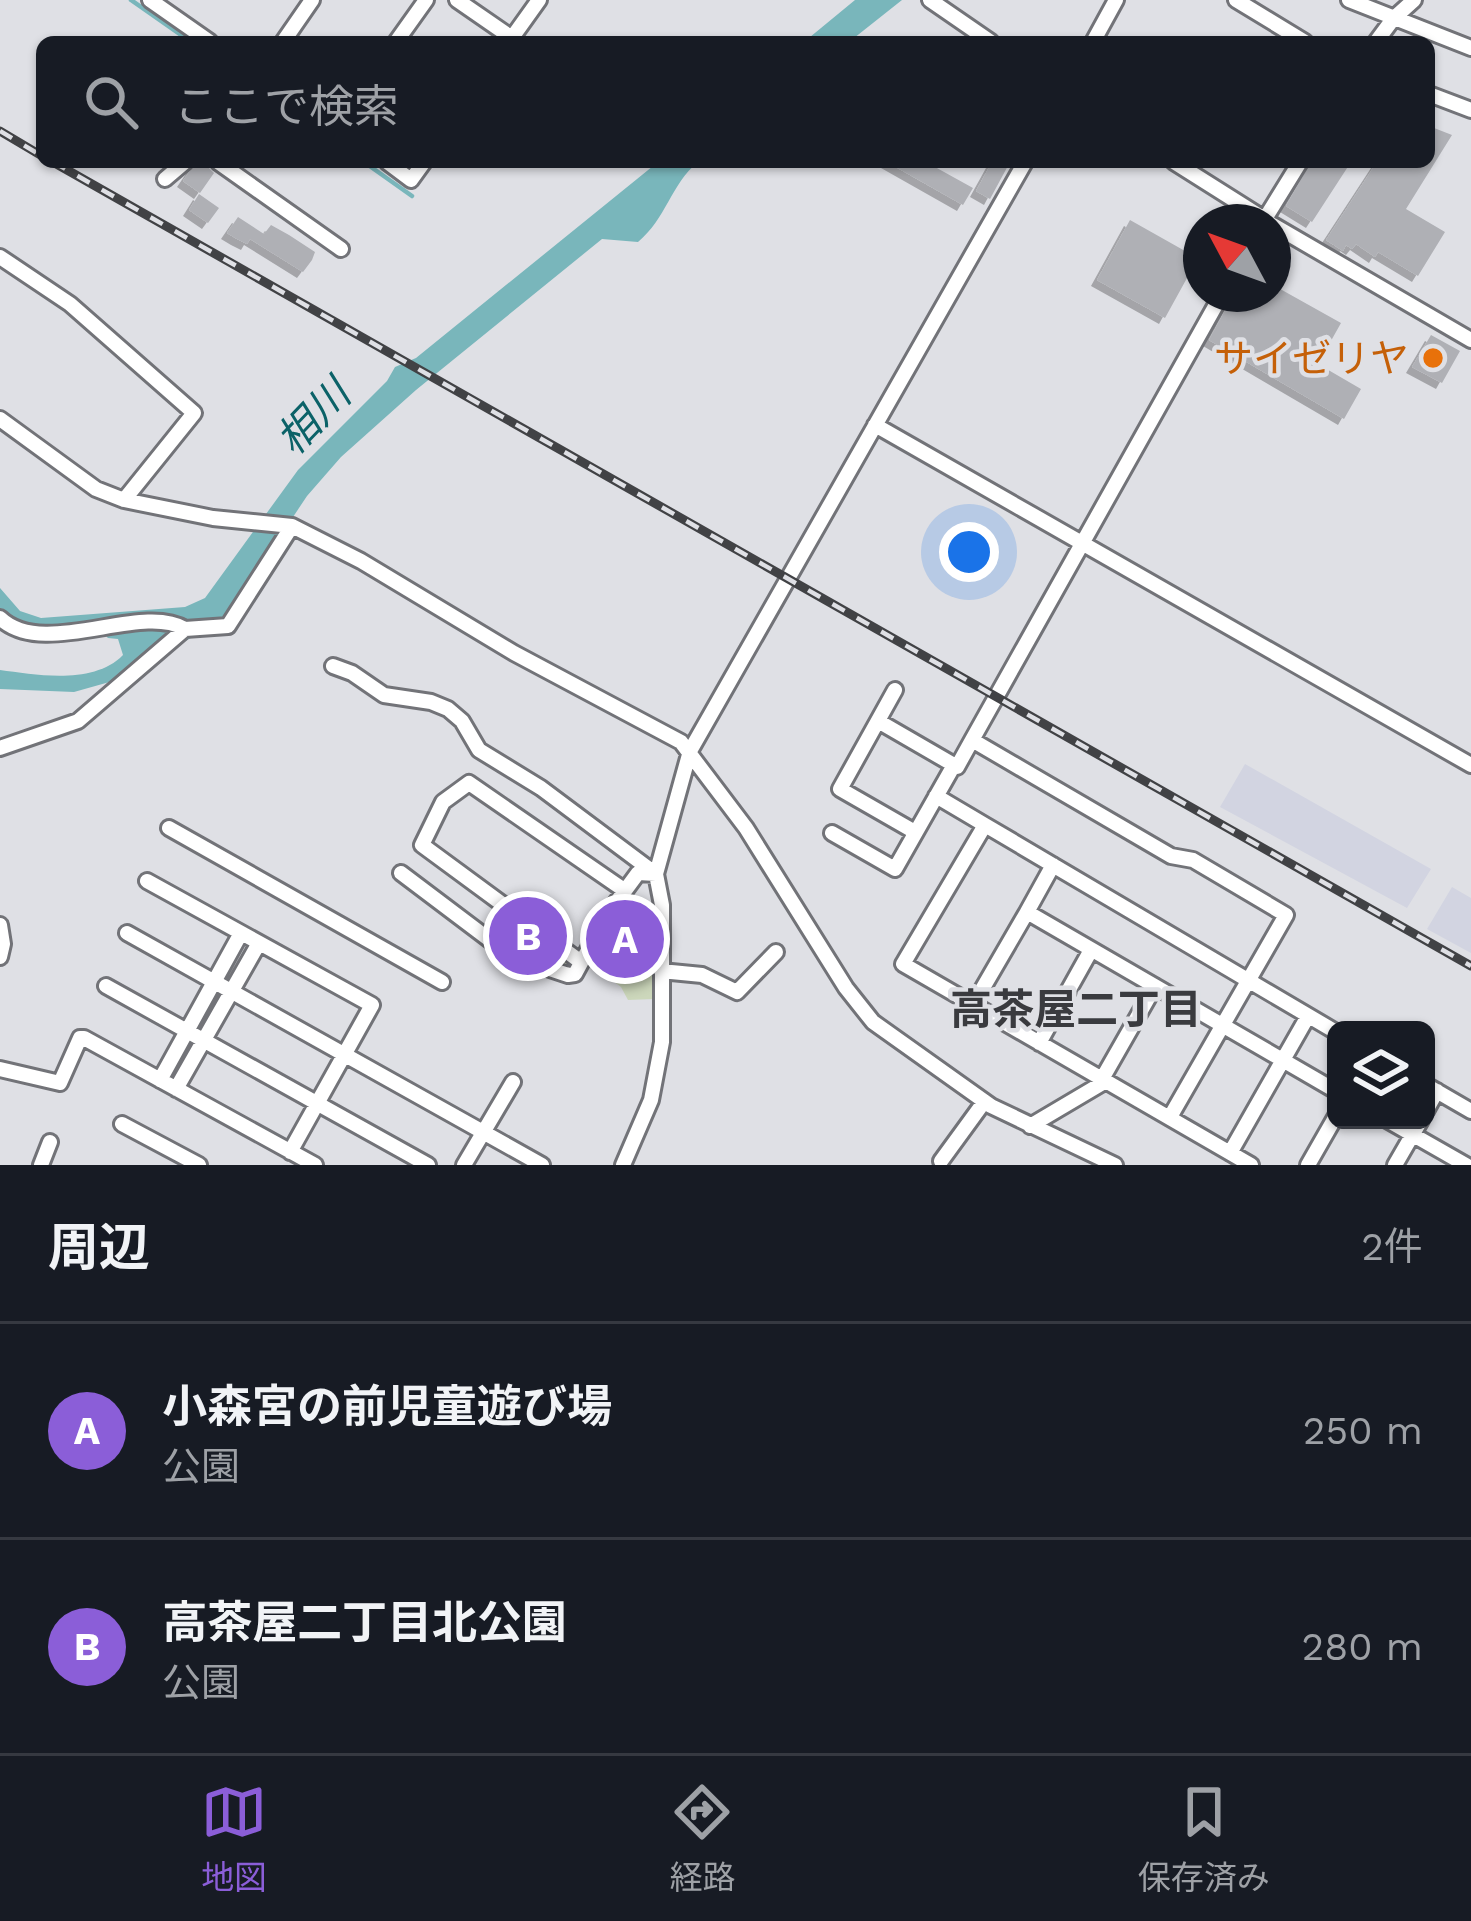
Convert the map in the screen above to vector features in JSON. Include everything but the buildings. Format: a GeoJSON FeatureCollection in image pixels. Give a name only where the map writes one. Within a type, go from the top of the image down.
{"type":"FeatureCollection","features":[{"type":"Feature","properties":{"kind":"street"},"geometry":{"type":"LineString","coordinates":[[150,0],[201,36]]}},
{"type":"Feature","properties":{"kind":"street"},"geometry":{"type":"LineString","coordinates":[[287,36],[312,0]]}},
{"type":"Feature","properties":{"kind":"street"},"geometry":{"type":"LineString","coordinates":[[401,36],[426,0]]}},
{"type":"Feature","properties":{"kind":"street"},"geometry":{"type":"LineString","coordinates":[[457,0],[506,36]]}},
{"type":"Feature","properties":{"kind":"street"},"geometry":{"type":"LineString","coordinates":[[514,36],[539,0]]}},
{"type":"Feature","properties":{"kind":"street"},"geometry":{"type":"LineString","coordinates":[[930,0],[982,36]]}},
{"type":"Feature","properties":{"kind":"street"},"geometry":{"type":"LineString","coordinates":[[1096,36],[1116,0]]}},
{"type":"Feature","properties":{"kind":"street"},"geometry":{"type":"LineString","coordinates":[[1236,0],[1295,36]]}},
{"type":"Feature","properties":{"kind":"street"},"geometry":{"type":"LineString","coordinates":[[1348,0],[1391,21],[1471,48]]}},
{"type":"Feature","properties":{"kind":"street"},"geometry":{"type":"LineString","coordinates":[[1380,36],[1414,0]]}},
{"type":"Feature","properties":{"kind":"street"},"geometry":{"type":"LineString","coordinates":[[1435,96],[1471,110]]}},
{"type":"Feature","properties":{"kind":"street"},"geometry":{"type":"LineString","coordinates":[[165,179],[178,168]]}},
{"type":"Feature","properties":{"kind":"street"},"geometry":{"type":"LineString","coordinates":[[226,168],[341,249]]}},
{"type":"Feature","properties":{"kind":"street"},"geometry":{"type":"LineString","coordinates":[[394,168],[411,180],[420,168]]}},
{"type":"Feature","properties":{"kind":"street"},"geometry":{"type":"LineString","coordinates":[[623,1165],[651,1100],[662,1042],[662,905],[656,874],[690,751],[1022,168]]}},
{"type":"Feature","properties":{"kind":"street"},"geometry":{"type":"LineString","coordinates":[[1183,168],[1239,204]]}},
{"type":"Feature","properties":{"kind":"street"},"geometry":{"type":"LineString","coordinates":[[1277,204],[1297,168]]}},
{"type":"Feature","properties":{"kind":"street"},"geometry":{"type":"LineString","coordinates":[[1291,236],[1471,340]]}},
{"type":"Feature","properties":{"kind":"street"},"geometry":{"type":"LineString","coordinates":[[0,257],[70,304],[194,413],[124,500]]}},
{"type":"Feature","properties":{"kind":"street"},"geometry":{"type":"LineString","coordinates":[[832,833],[895,869],[1212,312]]}},
{"type":"Feature","properties":{"kind":"street"},"geometry":{"type":"LineString","coordinates":[[0,419],[96,489],[124,500],[213,518],[292,526],[681,742],[746,828],[798,927],[873,1022],[984,1102],[1115,1165]]}},
{"type":"Feature","properties":{"kind":"street"},"geometry":{"type":"LineString","coordinates":[[875,425],[1471,765]]}},
{"type":"Feature","properties":{"kind":"street"},"geometry":{"type":"LineString","coordinates":[[0,618],[14,631],[34,634],[151,624],[228,626],[292,526]]}},
{"type":"Feature","properties":{"kind":"street"},"geometry":{"type":"LineString","coordinates":[[0,748],[78,721],[185,628]]}},
{"type":"Feature","properties":{"kind":"street"},"geometry":{"type":"LineString","coordinates":[[333,666],[385,694],[448,709],[462,721],[479,750],[541,788],[656,874]]}},
{"type":"Feature","properties":{"kind":"street"},"geometry":{"type":"LineString","coordinates":[[895,690],[840,789],[915,832]]}},
{"type":"Feature","properties":{"kind":"street"},"geometry":{"type":"LineString","coordinates":[[878,721],[954,765]]}},
{"type":"Feature","properties":{"kind":"street"},"geometry":{"type":"LineString","coordinates":[[972,740],[1171,856],[1193,860],[1286,914],[1170,1117]]}},
{"type":"Feature","properties":{"kind":"street"},"geometry":{"type":"LineString","coordinates":[[581,962],[422,844],[443,802],[469,783],[624,890]]}},
{"type":"Feature","properties":{"kind":"street"},"geometry":{"type":"LineString","coordinates":[[936,796],[1327,1027]]}},
{"type":"Feature","properties":{"kind":"street"},"geometry":{"type":"LineString","coordinates":[[985,825],[902,964],[1251,1165]]}},
{"type":"Feature","properties":{"kind":"street"},"geometry":{"type":"LineString","coordinates":[[169,828],[442,982]]}},
{"type":"Feature","properties":{"kind":"street"},"geometry":{"type":"LineString","coordinates":[[973,1005],[1053,865]]}},
{"type":"Feature","properties":{"kind":"street"},"geometry":{"type":"LineString","coordinates":[[401,873],[517,959],[568,975],[575,974],[638,873],[656,874]]}},
{"type":"Feature","properties":{"kind":"street"},"geometry":{"type":"LineString","coordinates":[[147,881],[372,1005],[290,1152]]}},
{"type":"Feature","properties":{"kind":"street"},"geometry":{"type":"LineString","coordinates":[[1027,912],[1327,1086]]}},
{"type":"Feature","properties":{"kind":"street"},"geometry":{"type":"LineString","coordinates":[[0,925],[0,957]]}},
{"type":"Feature","properties":{"kind":"street"},"geometry":{"type":"LineString","coordinates":[[127,933],[542,1165]]}},
{"type":"Feature","properties":{"kind":"street"},"geometry":{"type":"LineString","coordinates":[[160,1080],[241,933]]}},
{"type":"Feature","properties":{"kind":"street"},"geometry":{"type":"LineString","coordinates":[[176,1089],[259,943]]}},
{"type":"Feature","properties":{"kind":"street"},"geometry":{"type":"LineString","coordinates":[[1039,1043],[1091,950]]}},
{"type":"Feature","properties":{"kind":"street"},"geometry":{"type":"LineString","coordinates":[[662,971],[702,975],[737,992],[776,952]]}},
{"type":"Feature","properties":{"kind":"street"},"geometry":{"type":"LineString","coordinates":[[106,986],[428,1165]]}},
{"type":"Feature","properties":{"kind":"street"},"geometry":{"type":"LineString","coordinates":[[1030,1126],[1104,1080],[1155,986]]}},
{"type":"Feature","properties":{"kind":"street"},"geometry":{"type":"LineString","coordinates":[[1230,1153],[1308,1016]]}},
{"type":"Feature","properties":{"kind":"street"},"geometry":{"type":"LineString","coordinates":[[0,1069],[60,1083],[84,1038],[308,1163]]}},
{"type":"Feature","properties":{"kind":"street"},"geometry":{"type":"LineString","coordinates":[[464,1165],[512,1082]]}},
{"type":"Feature","properties":{"kind":"street"},"geometry":{"type":"LineString","coordinates":[[1435,1090],[1471,1112]]}},
{"type":"Feature","properties":{"kind":"street"},"geometry":{"type":"LineString","coordinates":[[941,1161],[984,1102]]}},
{"type":"Feature","properties":{"kind":"street"},"geometry":{"type":"LineString","coordinates":[[122,1124],[199,1165]]}},
{"type":"Feature","properties":{"kind":"street"},"geometry":{"type":"LineString","coordinates":[[1308,1165],[1329,1129]]}},
{"type":"Feature","properties":{"kind":"street"},"geometry":{"type":"LineString","coordinates":[[1402,1129],[1466,1165]]}},
{"type":"Feature","properties":{"kind":"street"},"geometry":{"type":"LineString","coordinates":[[1395,1165],[1415,1129]]}},
{"type":"Feature","properties":{"kind":"street"},"geometry":{"type":"LineString","coordinates":[[41,1165],[50,1142]]}},
{"type":"Feature","properties":{"kind":"shaded area"},"geometry":{"type":"Polygon","coordinates":[[[1245,764],[1431,869],[1407,908],[1220,807],[1245,764]]]}},
{"type":"Feature","properties":{"kind":"shaded area"},"geometry":{"type":"Polygon","coordinates":[[[1452,887],[1471,898],[1471,953],[1427,929],[1452,887]]]}},
{"type":"Feature","properties":{"kind":"green space"},"geometry":{"type":"Polygon","coordinates":[[[623,897],[638,900],[653,914],[654,999],[628,1000],[621,987],[586,961],[623,897]]]}},
{"type":"Feature","properties":{"kind":"green space"},"geometry":{"type":"Polygon","coordinates":[[[524,924],[575,961],[570,972],[506,948],[524,924]]]}},
{"type":"Feature","properties":{"kind":"water"},"geometry":{"type":"Polygon","coordinates":[[[855,0],[902,0],[857,36],[811,36],[855,0]]]}},
{"type":"Feature","properties":{"kind":"water"},"geometry":{"type":"Polygon","coordinates":[[[651,168],[693,168],[638,242],[602,239],[341,457],[307,496],[225,619],[113,681],[74,692],[0,689],[0,670],[81,674],[97,671],[123,655],[118,639],[108,638],[94,624],[44,626],[10,617],[0,609],[0,588],[20,611],[41,618],[185,607],[205,598],[298,470],[387,381],[395,367],[416,358],[651,168]]]}},
{"type":"Feature","properties":{"kind":"waterway","name":"相川"},"geometry":{"type":"LineString","coordinates":[[131,0],[182,36]]}},
{"type":"Feature","properties":{"kind":"waterway","name":"相川"},"geometry":{"type":"LineString","coordinates":[[372,168],[412,196]]}},
{"type":"Feature","properties":{"kind":"railway"},"geometry":{"type":"LineString","coordinates":[[0,131],[36,152]]}},
{"type":"Feature","properties":{"kind":"railway"},"geometry":{"type":"LineString","coordinates":[[64,168],[1471,966]]}},
{"type":"Feature","properties":{"kind":"place","name":"サイゼリヤ"},"geometry":{"type":"Point","coordinates":[1433,358]}},
{"type":"Feature","properties":{"kind":"place","name":"高茶屋二丁目北公園"},"geometry":{"type":"Point","coordinates":[528,936]}},
{"type":"Feature","properties":{"kind":"place","name":"小森宮の前児童遊び場"},"geometry":{"type":"Point","coordinates":[625,939]}},
{"type":"Feature","properties":{"kind":"district","name":"高茶屋二丁目"},"geometry":{"type":"Point","coordinates":[1076,1009]}}]}
